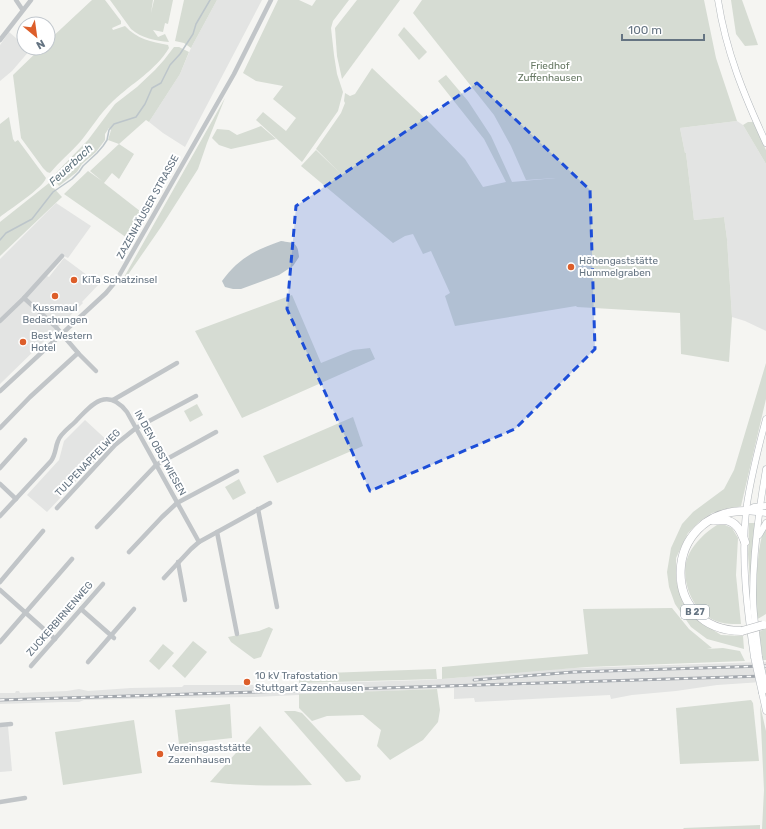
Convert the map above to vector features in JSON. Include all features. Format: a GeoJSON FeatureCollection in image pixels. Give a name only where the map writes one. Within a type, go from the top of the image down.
{"type":"FeatureCollection","features":[{"type":"Feature","properties":{"kind":"highway","name":"B 27"},"geometry":{"type":"LineString","coordinates":[[746,511],[731,512],[718,516],[698,530],[684,551],[680,568],[680,578],[683,591],[693,610],[711,625],[731,631],[742,631],[765,624]]}},
{"type":"Feature","properties":{"kind":"highway"},"geometry":{"type":"LineString","coordinates":[[711,520],[726,520],[734,524],[740,530],[745,542]]}},
{"type":"Feature","properties":{"kind":"main road"},"geometry":{"type":"LineString","coordinates":[[718,0],[726,42],[734,67],[742,90],[766,143]]}},
{"type":"Feature","properties":{"kind":"main road"},"geometry":{"type":"LineString","coordinates":[[766,418],[746,511],[745,542],[748,618],[764,692],[766,711]]}},
{"type":"Feature","properties":{"kind":"main road"},"geometry":{"type":"LineString","coordinates":[[757,657],[753,595],[756,540],[762,508],[766,469]]}},
{"type":"Feature","properties":{"kind":"main road"},"geometry":{"type":"LineString","coordinates":[[764,479],[766,486]]}},
{"type":"Feature","properties":{"kind":"main road"},"geometry":{"type":"LineString","coordinates":[[746,511],[762,508]]}},
{"type":"Feature","properties":{"kind":"main road"},"geometry":{"type":"LineString","coordinates":[[762,508],[766,513]]}},
{"type":"Feature","properties":{"kind":"main road"},"geometry":{"type":"LineString","coordinates":[[756,540],[766,523]]}},
{"type":"Feature","properties":{"kind":"street"},"geometry":{"type":"LineString","coordinates":[[16,0],[22,9]]}},
{"type":"Feature","properties":{"kind":"street"},"geometry":{"type":"LineString","coordinates":[[0,40],[22,9],[31,0]]}},
{"type":"Feature","properties":{"kind":"street","name":"ZAZENHÄUSER STRASSE"},"geometry":{"type":"LineString","coordinates":[[0,391],[106,293],[116,281],[234,74],[271,0]]}},
{"type":"Feature","properties":{"kind":"street"},"geometry":{"type":"LineString","coordinates":[[0,321],[24,298],[62,256]]}},
{"type":"Feature","properties":{"kind":"street"},"geometry":{"type":"LineString","coordinates":[[24,298],[55,326],[96,371]]}},
{"type":"Feature","properties":{"kind":"street"},"geometry":{"type":"LineString","coordinates":[[0,428],[30,397],[78,353]]}},
{"type":"Feature","properties":{"kind":"street"},"geometry":{"type":"LineString","coordinates":[[0,516],[54,456],[58,439],[89,407],[98,401],[113,400],[177,363]]}},
{"type":"Feature","properties":{"kind":"street","name":"TULPENAPFELWEG"},"geometry":{"type":"LineString","coordinates":[[57,508],[115,445],[136,428],[196,396]]}},
{"type":"Feature","properties":{"kind":"street","name":"IN DEN OBSTWIESEN"},"geometry":{"type":"LineString","coordinates":[[113,400],[124,407],[199,542]]}},
{"type":"Feature","properties":{"kind":"street"},"geometry":{"type":"LineString","coordinates":[[96,527],[156,465],[216,432]]}},
{"type":"Feature","properties":{"kind":"street"},"geometry":{"type":"LineString","coordinates":[[0,468],[25,440]]}},
{"type":"Feature","properties":{"kind":"street"},"geometry":{"type":"LineString","coordinates":[[129,552],[177,503],[237,470]]}},
{"type":"Feature","properties":{"kind":"street"},"geometry":{"type":"LineString","coordinates":[[0,484],[16,499]]}},
{"type":"Feature","properties":{"kind":"street"},"geometry":{"type":"LineString","coordinates":[[164,578],[190,549],[199,542],[270,503]]}},
{"type":"Feature","properties":{"kind":"street"},"geometry":{"type":"LineString","coordinates":[[258,509],[276,607]]}},
{"type":"Feature","properties":{"kind":"street"},"geometry":{"type":"LineString","coordinates":[[0,582],[43,531]]}},
{"type":"Feature","properties":{"kind":"street"},"geometry":{"type":"LineString","coordinates":[[218,532],[237,634]]}},
{"type":"Feature","properties":{"kind":"street"},"geometry":{"type":"LineString","coordinates":[[0,642],[72,559]]}},
{"type":"Feature","properties":{"kind":"street"},"geometry":{"type":"LineString","coordinates":[[178,562],[185,600]]}},
{"type":"Feature","properties":{"kind":"street","name":"ZUCKERBIRNENWEG"},"geometry":{"type":"LineString","coordinates":[[31,666],[103,584]]}},
{"type":"Feature","properties":{"kind":"street"},"geometry":{"type":"LineString","coordinates":[[0,590],[55,639]]}},
{"type":"Feature","properties":{"kind":"street"},"geometry":{"type":"LineString","coordinates":[[81,609],[113,637]]}},
{"type":"Feature","properties":{"kind":"street"},"geometry":{"type":"LineString","coordinates":[[88,662],[113,637],[134,609]]}},
{"type":"Feature","properties":{"kind":"street"},"geometry":{"type":"LineString","coordinates":[[0,725],[11,724]]}},
{"type":"Feature","properties":{"kind":"street"},"geometry":{"type":"LineString","coordinates":[[0,802],[25,798]]}},
{"type":"Feature","properties":{"kind":"highlighted area"},"geometry":{"type":"Polygon","coordinates":[[[477,83],[590,190],[595,349],[515,429],[370,491],[287,309],[296,206],[477,83]]]}},
{"type":"Feature","properties":{"kind":"shaded area"},"geometry":{"type":"Polygon","coordinates":[[[217,0],[262,0],[185,147],[149,122],[180,74],[191,48],[217,0]]]}},
{"type":"Feature","properties":{"kind":"shaded area"},"geometry":{"type":"Polygon","coordinates":[[[9,32],[16,38],[16,56],[25,56],[12,71],[0,81],[0,45],[9,32]]]}},
{"type":"Feature","properties":{"kind":"shaded area"},"geometry":{"type":"Polygon","coordinates":[[[737,121],[743,125],[766,164],[766,331],[745,321],[732,317],[727,239],[724,217],[694,220],[686,153],[680,128],[737,121]]]}},
{"type":"Feature","properties":{"kind":"shaded area"},"geometry":{"type":"Polygon","coordinates":[[[56,203],[91,226],[68,258],[64,256],[47,276],[49,277],[64,258],[99,284],[82,302],[83,303],[0,384],[0,259],[56,203]]]}},
{"type":"Feature","properties":{"kind":"shaded area"},"geometry":{"type":"Polygon","coordinates":[[[281,241],[292,243],[298,248],[299,257],[293,266],[279,275],[241,289],[225,287],[222,281],[241,261],[263,248],[281,241]]]}},
{"type":"Feature","properties":{"kind":"shaded area"},"geometry":{"type":"Polygon","coordinates":[[[85,420],[111,444],[47,512],[27,495],[59,460],[64,441],[85,420]]]}},
{"type":"Feature","properties":{"kind":"shaded area"},"geometry":{"type":"Polygon","coordinates":[[[766,662],[766,681],[762,682],[717,685],[632,695],[611,699],[610,695],[475,702],[474,698],[454,699],[454,688],[254,697],[84,700],[79,702],[0,704],[0,693],[15,693],[16,691],[19,691],[20,693],[79,689],[88,691],[182,687],[184,685],[259,685],[425,680],[516,671],[766,662]]]}},
{"type":"Feature","properties":{"kind":"shaded area"},"geometry":{"type":"Polygon","coordinates":[[[8,726],[12,771],[0,772],[0,727],[8,726]]]}},
{"type":"Feature","properties":{"kind":"green space"},"geometry":{"type":"Polygon","coordinates":[[[92,0],[105,0],[121,21],[121,24],[112,28],[113,30],[125,26],[139,37],[168,45],[169,48],[150,70],[120,94],[108,106],[80,142],[50,173],[43,168],[21,138],[13,75],[33,56],[56,56],[56,34],[92,0]]]}},
{"type":"Feature","properties":{"kind":"green space"},"geometry":{"type":"Polygon","coordinates":[[[110,0],[153,0],[151,13],[154,0],[173,0],[168,24],[165,23],[163,32],[153,30],[158,37],[165,34],[169,42],[159,41],[139,35],[131,29],[110,0]]]}},
{"type":"Feature","properties":{"kind":"green space"},"geometry":{"type":"Polygon","coordinates":[[[184,0],[217,0],[191,48],[184,43],[175,41],[184,0]]]}},
{"type":"Feature","properties":{"kind":"green space"},"geometry":{"type":"Polygon","coordinates":[[[278,0],[299,0],[312,6],[316,0],[349,0],[333,21],[331,28],[337,74],[343,92],[338,111],[302,162],[256,120],[263,112],[286,131],[296,118],[273,99],[283,86],[256,81],[243,73],[278,0]]]}},
{"type":"Feature","properties":{"kind":"green space"},"geometry":{"type":"Polygon","coordinates":[[[357,0],[400,0],[342,79],[337,56],[335,28],[357,0]]]}},
{"type":"Feature","properties":{"kind":"green space","name":"Friedhof Zuffenhausen"},"geometry":{"type":"Polygon","coordinates":[[[422,0],[704,0],[716,58],[737,121],[680,128],[686,153],[694,220],[724,217],[727,239],[732,317],[729,362],[681,354],[680,313],[576,306],[455,326],[445,296],[450,293],[431,251],[423,254],[413,234],[405,236],[393,243],[301,166],[316,150],[340,173],[316,149],[341,113],[345,103],[345,93],[350,96],[355,94],[372,68],[431,124],[465,159],[483,187],[506,182],[484,139],[438,81],[446,75],[468,101],[491,136],[512,182],[556,178],[526,180],[511,146],[494,115],[413,13],[422,0]]]}},
{"type":"Feature","properties":{"kind":"green space"},"geometry":{"type":"Polygon","coordinates":[[[731,0],[742,0],[758,45],[745,46],[736,34],[731,0]]]}},
{"type":"Feature","properties":{"kind":"green space"},"geometry":{"type":"Polygon","coordinates":[[[404,27],[427,52],[419,60],[398,35],[404,27]]]}},
{"type":"Feature","properties":{"kind":"green space"},"geometry":{"type":"Polygon","coordinates":[[[174,47],[179,47],[189,52],[180,74],[149,122],[146,120],[119,144],[108,140],[111,130],[109,128],[105,134],[105,140],[96,152],[82,164],[77,172],[59,186],[53,178],[54,175],[88,140],[115,104],[137,87],[155,70],[174,47]]]}},
{"type":"Feature","properties":{"kind":"green space"},"geometry":{"type":"Polygon","coordinates":[[[225,98],[198,169],[161,227],[125,279],[123,279],[225,98]]]}},
{"type":"Feature","properties":{"kind":"green space"},"geometry":{"type":"Polygon","coordinates":[[[9,117],[13,139],[15,142],[18,140],[46,178],[33,193],[0,217],[0,124],[9,117]]]}},
{"type":"Feature","properties":{"kind":"green space"},"geometry":{"type":"Polygon","coordinates":[[[748,122],[753,122],[766,150],[766,164],[743,125],[748,122]]]}},
{"type":"Feature","properties":{"kind":"green space"},"geometry":{"type":"Polygon","coordinates":[[[261,126],[276,139],[231,149],[219,145],[212,138],[217,129],[229,130],[237,135],[261,126]]]}},
{"type":"Feature","properties":{"kind":"green space"},"geometry":{"type":"Polygon","coordinates":[[[119,144],[134,154],[119,179],[112,173],[104,183],[145,215],[130,240],[64,194],[88,171],[102,181],[90,171],[119,144]]]}},
{"type":"Feature","properties":{"kind":"green space"},"geometry":{"type":"Polygon","coordinates":[[[49,183],[62,197],[0,256],[0,222],[49,183]]]}},
{"type":"Feature","properties":{"kind":"green space"},"geometry":{"type":"Polygon","coordinates":[[[292,295],[321,363],[353,350],[370,348],[375,359],[242,418],[195,331],[292,295]]]}},
{"type":"Feature","properties":{"kind":"green space"},"geometry":{"type":"Polygon","coordinates":[[[766,363],[766,399],[741,506],[712,513],[699,522],[688,533],[676,558],[676,580],[683,603],[698,620],[721,635],[743,636],[744,649],[707,639],[691,627],[675,604],[669,587],[667,572],[671,548],[682,524],[693,512],[724,489],[734,470],[766,363]]]}},
{"type":"Feature","properties":{"kind":"green space"},"geometry":{"type":"Polygon","coordinates":[[[197,404],[203,415],[190,422],[184,411],[197,404]]]}},
{"type":"Feature","properties":{"kind":"green space"},"geometry":{"type":"Polygon","coordinates":[[[353,417],[363,446],[277,483],[263,456],[353,417]]]}},
{"type":"Feature","properties":{"kind":"green space"},"geometry":{"type":"Polygon","coordinates":[[[239,479],[246,493],[233,500],[225,487],[239,479]]]}},
{"type":"Feature","properties":{"kind":"green space"},"geometry":{"type":"Polygon","coordinates":[[[749,523],[755,523],[751,598],[748,554],[749,523]]]}},
{"type":"Feature","properties":{"kind":"green space"},"geometry":{"type":"Polygon","coordinates":[[[717,525],[725,525],[732,528],[738,538],[736,575],[741,624],[728,624],[708,617],[691,598],[688,589],[685,571],[689,554],[694,545],[717,525]]]}},
{"type":"Feature","properties":{"kind":"green space"},"geometry":{"type":"Polygon","coordinates":[[[766,525],[766,614],[756,620],[758,557],[760,544],[766,525]]]}},
{"type":"Feature","properties":{"kind":"green space"},"geometry":{"type":"Polygon","coordinates":[[[672,608],[689,629],[712,648],[707,649],[723,648],[740,651],[745,661],[587,667],[442,679],[442,667],[588,654],[583,609],[672,608]]]}},
{"type":"Feature","properties":{"kind":"green space"},"geometry":{"type":"Polygon","coordinates":[[[269,627],[273,629],[261,657],[254,659],[231,642],[228,637],[259,631],[269,627]]]}},
{"type":"Feature","properties":{"kind":"green space"},"geometry":{"type":"Polygon","coordinates":[[[766,628],[766,660],[763,660],[759,632],[766,628]]]}},
{"type":"Feature","properties":{"kind":"green space"},"geometry":{"type":"Polygon","coordinates":[[[193,641],[207,652],[185,678],[172,666],[193,641]]]}},
{"type":"Feature","properties":{"kind":"green space"},"geometry":{"type":"Polygon","coordinates":[[[163,644],[174,653],[159,670],[149,661],[163,644]]]}},
{"type":"Feature","properties":{"kind":"green space"},"geometry":{"type":"Polygon","coordinates":[[[436,669],[437,679],[299,683],[299,674],[436,669]]]}},
{"type":"Feature","properties":{"kind":"green space"},"geometry":{"type":"Polygon","coordinates":[[[437,689],[440,710],[438,722],[423,740],[390,760],[377,746],[381,730],[363,715],[327,716],[312,721],[299,708],[299,694],[437,689]]]}},
{"type":"Feature","properties":{"kind":"green space"},"geometry":{"type":"Polygon","coordinates":[[[751,700],[753,703],[759,761],[680,764],[676,708],[751,700]]]}},
{"type":"Feature","properties":{"kind":"green space"},"geometry":{"type":"Polygon","coordinates":[[[230,704],[232,738],[179,744],[175,710],[230,704]]]}},
{"type":"Feature","properties":{"kind":"green space"},"geometry":{"type":"Polygon","coordinates":[[[760,705],[766,731],[766,829],[762,829],[764,790],[760,705]]]}},
{"type":"Feature","properties":{"kind":"green space"},"geometry":{"type":"Polygon","coordinates":[[[284,711],[295,711],[302,713],[361,776],[360,780],[346,782],[284,711]]]}},
{"type":"Feature","properties":{"kind":"green space"},"geometry":{"type":"Polygon","coordinates":[[[134,720],[142,773],[63,785],[55,732],[134,720]]]}},
{"type":"Feature","properties":{"kind":"green space"},"geometry":{"type":"Polygon","coordinates":[[[260,726],[312,785],[286,786],[210,782],[260,726]]]}},
{"type":"Feature","properties":{"kind":"green space"},"geometry":{"type":"Polygon","coordinates":[[[760,825],[760,829],[683,828],[760,825]]]}},
{"type":"Feature","properties":{"kind":"waterway","name":"Feuerbach"},"geometry":{"type":"LineString","coordinates":[[0,240],[6,233],[32,219],[53,192],[72,179],[79,172],[103,146],[107,140],[109,130],[114,124],[136,117],[145,104],[152,88],[161,83],[170,65],[180,54],[193,34],[196,24],[210,0]]}},
{"type":"Feature","properties":{"kind":"railway"},"geometry":{"type":"LineString","coordinates":[[474,680],[574,672],[766,666]]}},
{"type":"Feature","properties":{"kind":"railway"},"geometry":{"type":"LineString","coordinates":[[0,700],[766,676]]}},
{"type":"Feature","properties":{"kind":"place","name":"Höhengaststätte Hummelgraben"},"geometry":{"type":"Point","coordinates":[571,267]}},
{"type":"Feature","properties":{"kind":"place","name":"KiTa Schatzinsel"},"geometry":{"type":"Point","coordinates":[74,280]}},
{"type":"Feature","properties":{"kind":"place","name":"Kussmaul Bedachungen"},"geometry":{"type":"Point","coordinates":[55,296]}},
{"type":"Feature","properties":{"kind":"place","name":"Best Western Hotel"},"geometry":{"type":"Point","coordinates":[23,342]}},
{"type":"Feature","properties":{"kind":"place","name":"10 kV Trafostation Stuttgart Zazenhausen"},"geometry":{"type":"Point","coordinates":[247,682]}},
{"type":"Feature","properties":{"kind":"place","name":"Vereinsgaststätte Zazenhausen"},"geometry":{"type":"Point","coordinates":[160,754]}}]}
